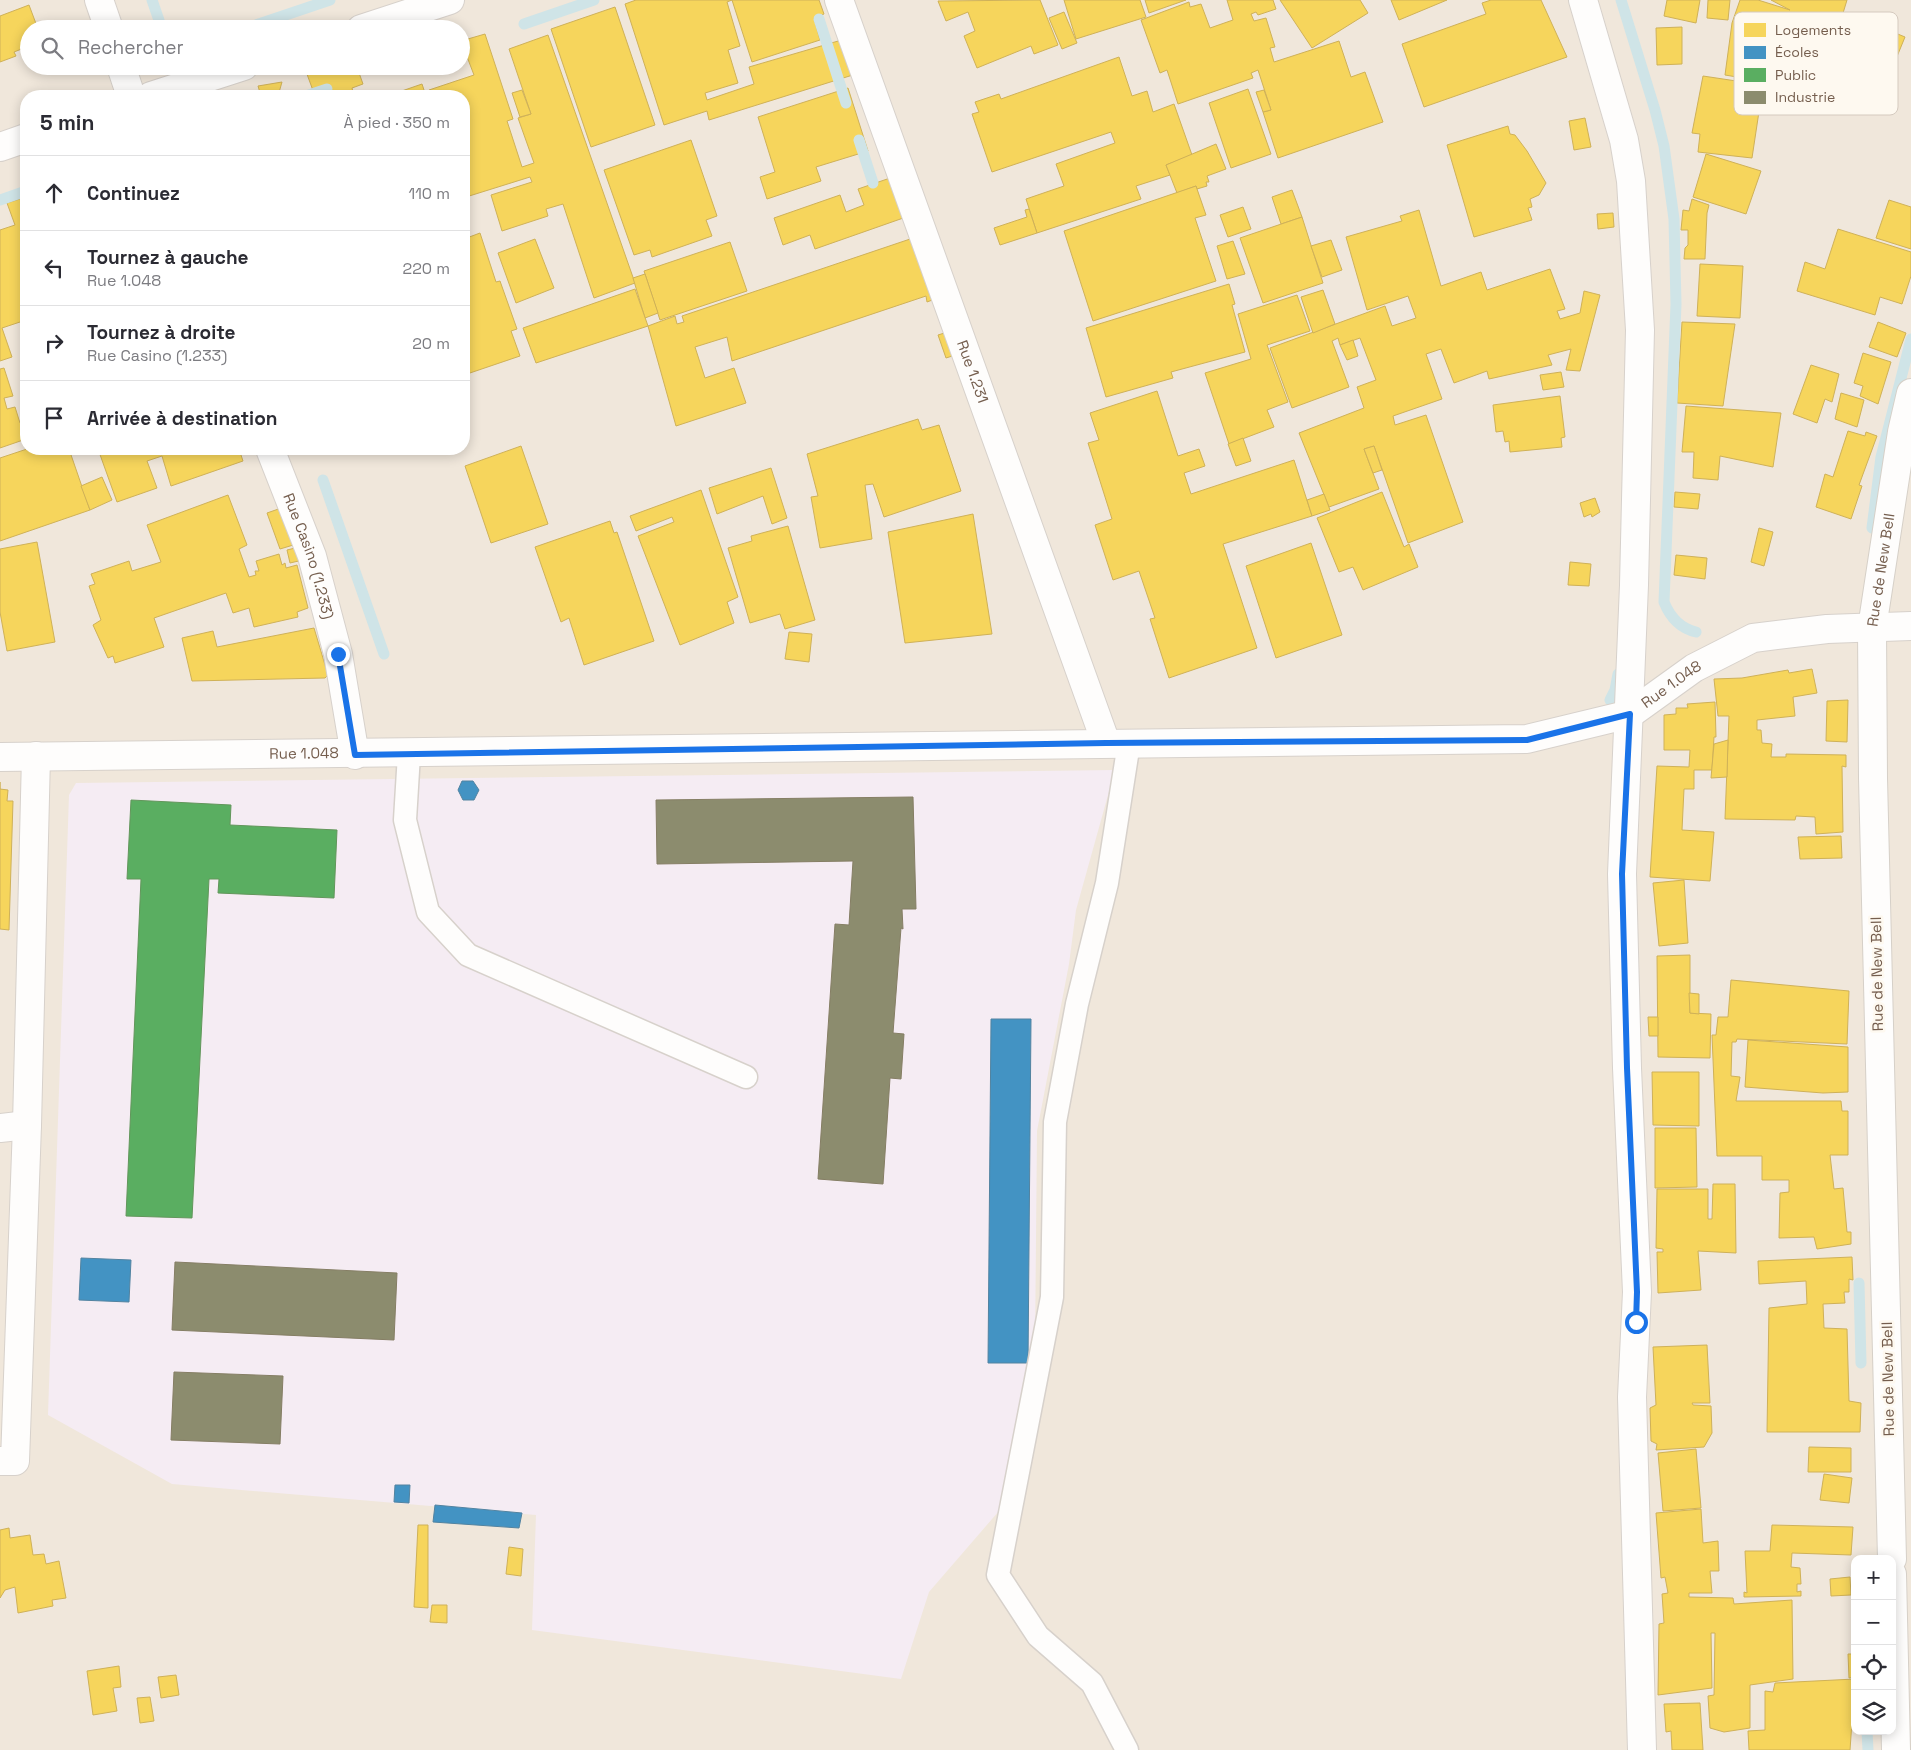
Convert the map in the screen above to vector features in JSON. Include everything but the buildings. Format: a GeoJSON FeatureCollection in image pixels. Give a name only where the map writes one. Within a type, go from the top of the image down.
{"type":"FeatureCollection","features":[{"type":"Feature","properties":{"kind":"street"},"geometry":{"type":"LineString","coordinates":[[99,0],[105,20]]}},
{"type":"Feature","properties":{"kind":"street"},"geometry":{"type":"LineString","coordinates":[[389,20],[450,0]]}},
{"type":"Feature","properties":{"kind":"street","name":"Rue 1.231"},"geometry":{"type":"LineString","coordinates":[[840,0],[1118,743]]}},
{"type":"Feature","properties":{"kind":"street"},"geometry":{"type":"LineString","coordinates":[[1583,0],[1596,39],[1624,140],[1631,181],[1640,330],[1630,714],[1622,874],[1627,1068],[1637,1292],[1632,1397],[1642,1750]]}},
{"type":"Feature","properties":{"kind":"street"},"geometry":{"type":"LineString","coordinates":[[124,75],[129,90]]}},
{"type":"Feature","properties":{"kind":"street"},"geometry":{"type":"LineString","coordinates":[[170,90],[216,75]]}},
{"type":"Feature","properties":{"kind":"street"},"geometry":{"type":"LineString","coordinates":[[0,147],[20,140]]}},
{"type":"Feature","properties":{"kind":"street","name":"Rue de New Bell"},"geometry":{"type":"LineString","coordinates":[[1892,1555],[1873,778],[1872,628],[1902,432],[1911,392]]}},
{"type":"Feature","properties":{"kind":"street","name":"Rue Casino (1.233)"},"geometry":{"type":"LineString","coordinates":[[272,455],[312,556],[338,654],[355,755]]}},
{"type":"Feature","properties":{"kind":"street","name":"Rue 1.048"},"geometry":{"type":"LineString","coordinates":[[0,757],[355,755],[1118,743],[1527,740],[1630,714],[1694,668],[1752,638],[1827,628],[1911,626]]}},
{"type":"Feature","properties":{"kind":"street"},"geometry":{"type":"LineString","coordinates":[[0,1461],[15,1461],[27,1125],[36,756]]}},
{"type":"Feature","properties":{"kind":"street"},"geometry":{"type":"LineString","coordinates":[[0,1128],[27,1125]]}},
{"type":"Feature","properties":{"kind":"street"},"geometry":{"type":"LineString","coordinates":[[1893,1600],[1896,1750]]}},
{"type":"Feature","properties":{"kind":"lane"},"geometry":{"type":"LineString","coordinates":[[1118,743],[1106,883],[1077,1004],[1055,1122],[1052,1297],[998,1575],[1038,1636],[1092,1683],[1127,1750]]}},
{"type":"Feature","properties":{"kind":"lane"},"geometry":{"type":"LineString","coordinates":[[409,754],[405,820],[428,912],[468,955],[746,1078]]}},
{"type":"Feature","properties":{"kind":"shaded area"},"geometry":{"type":"Polygon","coordinates":[[[0,0],[1911,0],[1911,1750],[0,1750],[0,0]]]}},
{"type":"Feature","properties":{"kind":"shaded area"},"geometry":{"type":"Polygon","coordinates":[[[1115,770],[1076,910],[1069,964],[1037,1131],[1035,1346],[1005,1504],[929,1592],[901,1679],[532,1630],[536,1515],[172,1484],[48,1415],[69,795],[76,783],[1115,770]]]}},
{"type":"Feature","properties":{"kind":"waterway"},"geometry":{"type":"LineString","coordinates":[[152,0],[159,20]]}},
{"type":"Feature","properties":{"kind":"waterway"},"geometry":{"type":"LineString","coordinates":[[271,20],[330,0]]}},
{"type":"Feature","properties":{"kind":"waterway"},"geometry":{"type":"LineString","coordinates":[[524,24],[594,0]]}},
{"type":"Feature","properties":{"kind":"waterway"},"geometry":{"type":"LineString","coordinates":[[1621,0],[1655,110],[1664,146],[1674,219],[1676,304],[1664,602],[1669,612],[1680,625],[1696,632]]}},
{"type":"Feature","properties":{"kind":"waterway"},"geometry":{"type":"LineString","coordinates":[[819,19],[846,103]]}},
{"type":"Feature","properties":{"kind":"waterway"},"geometry":{"type":"LineString","coordinates":[[859,140],[873,183]]}},
{"type":"Feature","properties":{"kind":"waterway"},"geometry":{"type":"LineString","coordinates":[[0,200],[20,193]]}},
{"type":"Feature","properties":{"kind":"waterway"},"geometry":{"type":"LineString","coordinates":[[1872,528],[1881,457],[1911,339]]}},
{"type":"Feature","properties":{"kind":"waterway"},"geometry":{"type":"LineString","coordinates":[[323,480],[384,654]]}},
{"type":"Feature","properties":{"kind":"waterway"},"geometry":{"type":"LineString","coordinates":[[1610,700],[1615,690],[1618,674]]}},
{"type":"Feature","properties":{"kind":"waterway"},"geometry":{"type":"LineString","coordinates":[[1859,1283],[1861,1363]]}},
{"type":"Feature","properties":{"kind":"waterway"},"geometry":{"type":"LineString","coordinates":[[1867,1735],[1868,1750]]}},
{"type":"Feature","properties":{"kind":"route"},"geometry":{"type":"LineString","coordinates":[[338,654],[355,755],[1106,743],[1527,740],[1570,727],[1630,714],[1622,874],[1627,1068],[1637,1292],[1636,1322]]}}]}
